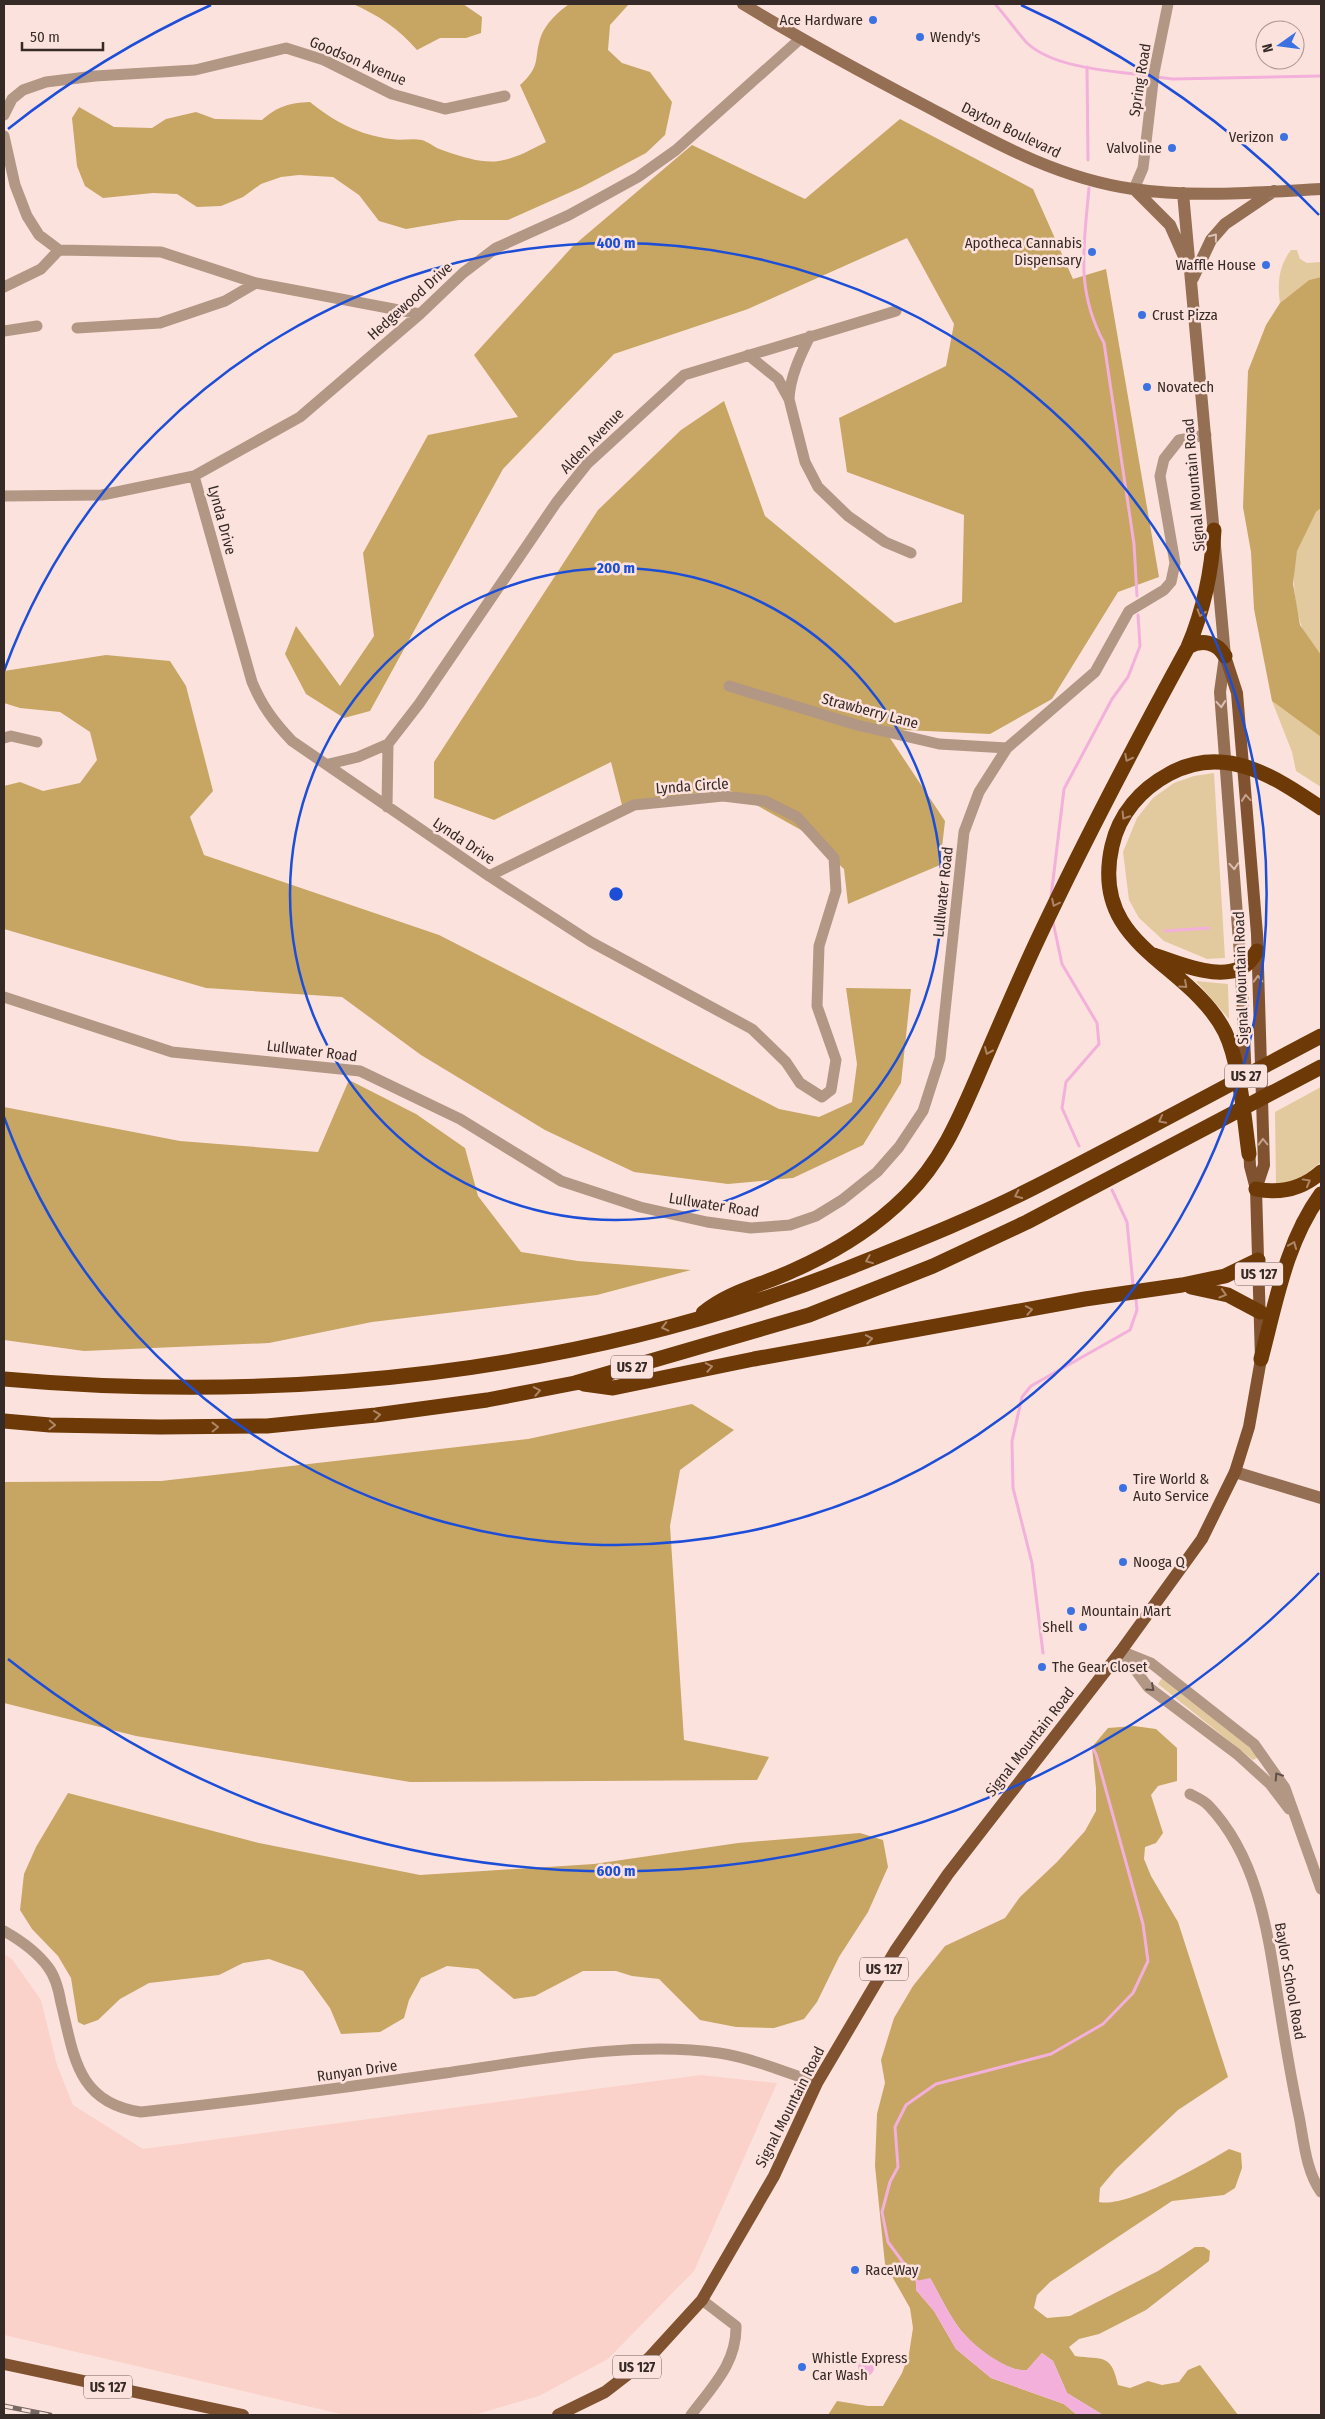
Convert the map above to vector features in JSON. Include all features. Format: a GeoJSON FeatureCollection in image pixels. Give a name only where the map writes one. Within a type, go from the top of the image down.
{"type":"FeatureCollection","features":[{"type":"Feature","properties":{"kind":"highway"},"geometry":{"type":"LineString","coordinates":[[695,1319],[721,1299],[792,1271],[848,1241],[906,1197],[937,1160],[955,1128],[1036,943],[1073,865],[1188,647],[1207,591],[1214,530]]}},
{"type":"Feature","properties":{"kind":"highway"},"geometry":{"type":"LineString","coordinates":[[1188,647],[1198,642],[1210,643],[1220,649],[1225,656]]}},
{"type":"Feature","properties":{"kind":"highway"},"geometry":{"type":"LineString","coordinates":[[1249,1154],[1233,1055],[1225,1033],[1215,1015],[1136,941],[1119,917],[1108,881],[1108,861],[1113,839],[1121,820],[1131,806],[1156,781],[1189,766],[1214,762],[1234,763],[1257,769],[1295,790],[1321,808]]}},
{"type":"Feature","properties":{"kind":"highway"},"geometry":{"type":"LineString","coordinates":[[1148,953],[1205,970],[1229,971],[1241,968],[1257,951]]}},
{"type":"Feature","properties":{"kind":"highway","name":"US 27"},"geometry":{"type":"LineString","coordinates":[[4,1379],[140,1387],[228,1387],[372,1379],[473,1368],[535,1357],[695,1319],[843,1270],[1004,1202],[1321,1036]]}},
{"type":"Feature","properties":{"kind":"highway","name":"US 27"},"geometry":{"type":"LineString","coordinates":[[4,1421],[50,1425],[267,1426],[376,1415],[487,1400],[575,1384],[809,1315],[933,1266],[1026,1222],[1321,1067]]}},
{"type":"Feature","properties":{"kind":"highway"},"geometry":{"type":"LineString","coordinates":[[1256,1189],[1272,1192],[1288,1190],[1307,1183],[1321,1172]]}},
{"type":"Feature","properties":{"kind":"highway"},"geometry":{"type":"LineString","coordinates":[[1261,1359],[1288,1258],[1306,1216],[1321,1194]]}},
{"type":"Feature","properties":{"kind":"highway"},"geometry":{"type":"LineString","coordinates":[[575,1384],[613,1388],[754,1359],[1085,1300],[1182,1285],[1225,1276],[1258,1260]]}},
{"type":"Feature","properties":{"kind":"highway"},"geometry":{"type":"LineString","coordinates":[[1182,1285],[1228,1295],[1260,1312]]}},
{"type":"Feature","properties":{"kind":"main road","name":"Dayton Boulevard"},"geometry":{"type":"LineString","coordinates":[[744,4],[800,39],[1000,146],[1068,175],[1134,190],[1183,193],[1321,189]]}},
{"type":"Feature","properties":{"kind":"main road"},"geometry":{"type":"LineString","coordinates":[[1134,190],[1170,224],[1178,239],[1192,280]]}},
{"type":"Feature","properties":{"kind":"main road"},"geometry":{"type":"LineString","coordinates":[[1192,280],[1211,240],[1225,224],[1274,191]]}},
{"type":"Feature","properties":{"kind":"main road","name":"Signal Mountain Road"},"geometry":{"type":"LineString","coordinates":[[1183,193],[1225,656],[1220,692],[1241,968],[1249,1154]]}},
{"type":"Feature","properties":{"kind":"main road","name":"Signal Mountain Road"},"geometry":{"type":"LineString","coordinates":[[558,2415],[605,2392],[649,2358],[702,2300],[774,2176],[817,2084],[895,1951],[948,1874],[1121,1650],[1202,1539],[1235,1472],[1249,1427],[1261,1359],[1256,1189],[1264,1165],[1257,951],[1237,693],[1225,656]]}},
{"type":"Feature","properties":{"kind":"main road","name":"US 127"},"geometry":{"type":"LineString","coordinates":[[1249,1154],[1256,1189]]}},
{"type":"Feature","properties":{"kind":"main road"},"geometry":{"type":"LineString","coordinates":[[1235,1472],[1321,1498]]}},
{"type":"Feature","properties":{"kind":"main road","name":"US 127"},"geometry":{"type":"LineString","coordinates":[[4,2364],[243,2415]]}},
{"type":"Feature","properties":{"kind":"street","name":"Spring Road"},"geometry":{"type":"LineString","coordinates":[[1134,190],[1143,168],[1154,73],[1168,4]]}},
{"type":"Feature","properties":{"kind":"street","name":"Hedgewood Drive"},"geometry":{"type":"LineString","coordinates":[[4,496],[102,495],[194,476],[300,417],[420,314],[463,274],[496,248],[569,215],[638,177],[676,150],[800,39]]}},
{"type":"Feature","properties":{"kind":"street","name":"Goodson Avenue"},"geometry":{"type":"LineString","coordinates":[[4,115],[12,99],[22,90],[46,82],[95,76],[195,70],[286,48],[324,60],[392,94],[445,109],[505,96]]}},
{"type":"Feature","properties":{"kind":"street"},"geometry":{"type":"LineString","coordinates":[[4,136],[15,185],[27,216],[39,235],[58,250],[161,252],[256,283],[420,314]]}},
{"type":"Feature","properties":{"kind":"street"},"geometry":{"type":"LineString","coordinates":[[4,287],[41,269],[58,250]]}},
{"type":"Feature","properties":{"kind":"street"},"geometry":{"type":"LineString","coordinates":[[77,328],[160,323],[225,301],[256,283]]}},
{"type":"Feature","properties":{"kind":"street","name":"Alden Avenue"},"geometry":{"type":"LineString","coordinates":[[329,764],[358,757],[388,744],[419,704],[556,503],[587,464],[684,375],[896,311]]}},
{"type":"Feature","properties":{"kind":"street"},"geometry":{"type":"LineString","coordinates":[[4,331],[37,326]]}},
{"type":"Feature","properties":{"kind":"street"},"geometry":{"type":"LineString","coordinates":[[810,336],[789,388],[789,399],[795,430],[805,462],[818,487],[848,516],[885,542],[911,553]]}},
{"type":"Feature","properties":{"kind":"street"},"geometry":{"type":"LineString","coordinates":[[748,355],[778,379],[789,399]]}},
{"type":"Feature","properties":{"kind":"street","name":"Lullwater Road"},"geometry":{"type":"LineString","coordinates":[[4,997],[172,1052],[360,1071],[460,1119],[561,1181],[640,1207],[707,1222],[751,1228],[790,1225],[816,1216],[836,1204],[877,1172],[899,1147],[923,1110],[940,1058],[964,832],[979,792],[1007,748],[1095,672],[1129,611],[1164,590],[1171,582],[1175,564],[1160,476],[1164,459],[1180,440],[1206,435]]}},
{"type":"Feature","properties":{"kind":"street","name":"Lynda Drive"},"geometry":{"type":"LineString","coordinates":[[194,476],[242,653],[262,705],[274,722],[292,740],[489,876],[591,942],[752,1030],[786,1062],[800,1083],[812,1092],[822,1097],[831,1090],[836,1060]]}},
{"type":"Feature","properties":{"kind":"street","name":"Strawberry Lane"},"geometry":{"type":"LineString","coordinates":[[729,686],[857,724],[939,744],[1007,748]]}},
{"type":"Feature","properties":{"kind":"street"},"geometry":{"type":"LineString","coordinates":[[4,738],[11,736],[37,742]]}},
{"type":"Feature","properties":{"kind":"street"},"geometry":{"type":"LineString","coordinates":[[387,807],[388,744]]}},
{"type":"Feature","properties":{"kind":"street","name":"Lynda Circle"},"geometry":{"type":"LineString","coordinates":[[489,876],[634,805],[723,796],[765,802],[797,818],[834,858],[836,891],[819,946],[817,1006],[836,1060]]}},
{"type":"Feature","properties":{"kind":"street"},"geometry":{"type":"LineString","coordinates":[[1121,1650],[1148,1687],[1237,1754],[1270,1784],[1298,1820]]}},
{"type":"Feature","properties":{"kind":"street"},"geometry":{"type":"LineString","coordinates":[[1121,1650],[1151,1663],[1254,1744],[1285,1788],[1298,1820],[1321,1889]]}},
{"type":"Feature","properties":{"kind":"street","name":"Baylor School Road"},"geometry":{"type":"LineString","coordinates":[[1190,1794],[1208,1804],[1224,1826],[1245,1860],[1254,1883],[1270,1949],[1306,2155],[1314,2181],[1321,2192]]}},
{"type":"Feature","properties":{"kind":"street","name":"Runyan Drive"},"geometry":{"type":"LineString","coordinates":[[4,1931],[24,1944],[49,1968],[59,1993],[80,2072],[95,2093],[122,2109],[141,2112],[254,2100],[527,2061],[611,2052],[665,2050],[720,2053],[773,2068],[817,2084]]}},
{"type":"Feature","properties":{"kind":"street"},"geometry":{"type":"LineString","coordinates":[[691,2415],[727,2366],[737,2343],[736,2326],[702,2300]]}},
{"type":"Feature","properties":{"kind":"shaded area"},"geometry":{"type":"Polygon","coordinates":[[[353,4],[463,4],[482,17],[481,33],[466,38],[440,38],[417,50],[388,23],[353,4]]]}},
{"type":"Feature","properties":{"kind":"shaded area"},"geometry":{"type":"Polygon","coordinates":[[[569,4],[629,4],[610,25],[608,50],[622,63],[650,72],[672,102],[665,135],[646,153],[582,187],[508,220],[459,220],[406,229],[379,221],[359,195],[333,177],[299,175],[281,177],[261,184],[243,197],[221,206],[197,207],[177,194],[153,193],[103,198],[85,186],[77,166],[72,118],[79,107],[114,127],[152,128],[166,119],[196,112],[215,119],[262,120],[273,111],[284,106],[310,102],[338,121],[368,134],[395,140],[422,140],[439,149],[473,159],[485,161],[506,160],[546,142],[520,85],[534,67],[541,36],[549,22],[569,4]]]}},
{"type":"Feature","properties":{"kind":"shaded area"},"geometry":{"type":"Polygon","coordinates":[[[900,119],[1033,189],[1073,279],[1106,269],[1159,577],[1118,592],[1052,699],[990,734],[884,729],[945,821],[940,865],[848,904],[844,869],[801,830],[724,787],[623,809],[611,762],[494,820],[434,798],[434,762],[598,510],[681,430],[724,401],[765,516],[895,623],[962,602],[964,515],[847,472],[839,418],[946,366],[954,324],[907,238],[748,309],[614,354],[503,469],[370,711],[344,718],[306,694],[285,654],[296,626],[340,686],[374,636],[363,553],[428,435],[518,417],[474,355],[573,246],[692,145],[805,199],[900,119]]]}},
{"type":"Feature","properties":{"kind":"shaded area"},"geometry":{"type":"Polygon","coordinates":[[[1291,250],[1297,250],[1300,259],[1307,263],[1321,262],[1321,277],[1309,280],[1280,303],[1281,268],[1291,250]]]}},
{"type":"Feature","properties":{"kind":"shaded area"},"geometry":{"type":"Polygon","coordinates":[[[1321,277],[1321,508],[1316,512],[1297,551],[1293,584],[1300,625],[1321,655],[1321,737],[1272,701],[1254,609],[1251,552],[1243,507],[1248,371],[1266,325],[1280,303],[1309,280],[1321,277]]]}},
{"type":"Feature","properties":{"kind":"shaded area"},"geometry":{"type":"Polygon","coordinates":[[[1321,508],[1321,655],[1312,647],[1300,622],[1294,592],[1294,576],[1297,551],[1316,512],[1321,508]]]}},
{"type":"Feature","properties":{"kind":"shaded area"},"geometry":{"type":"Polygon","coordinates":[[[106,655],[170,661],[186,686],[213,791],[190,817],[204,855],[439,935],[779,1109],[819,1117],[852,1102],[857,1064],[846,988],[911,989],[901,1083],[863,1145],[793,1178],[728,1184],[634,1172],[545,1130],[421,1055],[342,997],[206,988],[4,929],[4,786],[20,782],[43,791],[80,783],[97,760],[90,732],[60,712],[20,708],[4,703],[4,671],[106,655]]]}},
{"type":"Feature","properties":{"kind":"shaded area"},"geometry":{"type":"Polygon","coordinates":[[[1272,701],[1321,737],[1321,787],[1296,771],[1292,752],[1272,701]]]}},
{"type":"Feature","properties":{"kind":"shaded area"},"geometry":{"type":"Polygon","coordinates":[[[1214,773],[1225,958],[1207,959],[1164,941],[1139,918],[1129,900],[1123,852],[1137,818],[1153,798],[1174,783],[1194,776],[1214,773]]]}},
{"type":"Feature","properties":{"kind":"shaded area"},"geometry":{"type":"Polygon","coordinates":[[[1196,981],[1228,984],[1229,1019],[1196,981]]]}},
{"type":"Feature","properties":{"kind":"shaded area"},"geometry":{"type":"Polygon","coordinates":[[[349,1080],[416,1114],[465,1148],[478,1196],[521,1252],[578,1261],[691,1270],[597,1295],[372,1322],[269,1343],[84,1351],[4,1340],[4,1107],[180,1141],[318,1152],[349,1080]]]}},
{"type":"Feature","properties":{"kind":"shaded area"},"geometry":{"type":"Polygon","coordinates":[[[1321,1087],[1321,1162],[1298,1180],[1276,1186],[1275,1112],[1321,1087]]]}},
{"type":"Feature","properties":{"kind":"shaded area"},"geometry":{"type":"Polygon","coordinates":[[[692,1404],[734,1430],[680,1470],[670,1526],[684,1740],[769,1757],[757,1780],[410,1782],[136,1736],[4,1703],[4,1482],[161,1481],[528,1439],[692,1404]]]}},
{"type":"Feature","properties":{"kind":"shaded area"},"geometry":{"type":"Polygon","coordinates":[[[1162,1678],[1238,1736],[1259,1757],[1253,1760],[1158,1684],[1162,1678]]]}},
{"type":"Feature","properties":{"kind":"shaded area"},"geometry":{"type":"Polygon","coordinates":[[[1134,1726],[1156,1729],[1177,1748],[1177,1781],[1158,1786],[1151,1795],[1163,1833],[1156,1843],[1145,1847],[1144,1859],[1151,1876],[1178,1922],[1228,2077],[1178,2110],[1116,2169],[1100,2188],[1099,2202],[1112,2202],[1146,2192],[1202,2165],[1229,2149],[1241,2153],[1242,2168],[1235,2188],[1224,2195],[1172,2201],[1050,2282],[1037,2295],[1034,2308],[1047,2318],[1070,2316],[1158,2271],[1195,2247],[1204,2247],[1210,2251],[1209,2261],[1146,2310],[1099,2334],[1079,2339],[1069,2347],[1075,2356],[1099,2358],[1109,2363],[1118,2385],[1130,2388],[1148,2381],[1162,2385],[1179,2382],[1188,2370],[1200,2365],[1238,2415],[1103,2415],[1067,2393],[1053,2361],[1042,2353],[1027,2370],[1020,2370],[1003,2364],[977,2347],[955,2322],[930,2278],[916,2290],[934,2311],[956,2349],[991,2378],[1064,2404],[1077,2415],[828,2415],[837,2401],[868,2406],[883,2406],[902,2373],[909,2354],[913,2328],[910,2308],[885,2264],[875,2166],[877,2114],[885,2083],[881,2060],[894,2018],[913,1986],[945,1946],[1005,1918],[1020,1897],[1057,1862],[1085,1831],[1096,1811],[1092,1747],[1108,1728],[1134,1726]]]}},
{"type":"Feature","properties":{"kind":"shaded area"},"geometry":{"type":"Polygon","coordinates":[[[68,1793],[259,1843],[420,1875],[594,1864],[738,1843],[860,1833],[883,1840],[888,1867],[868,1912],[839,1957],[817,2002],[804,2019],[774,2028],[736,2027],[700,2020],[659,1979],[632,1976],[616,1971],[583,1971],[535,1996],[514,1999],[478,1969],[447,1966],[421,1978],[409,2000],[404,2018],[380,2032],[341,2034],[330,2008],[303,1971],[269,1959],[243,1963],[219,1975],[149,1983],[120,1999],[98,2020],[84,2025],[78,2022],[71,1978],[58,1956],[32,1929],[20,1910],[24,1874],[36,1847],[68,1793]]]}},
{"type":"Feature","properties":{"kind":"shaded area"},"geometry":{"type":"Polygon","coordinates":[[[4,1954],[12,1959],[41,2000],[57,2065],[73,2105],[143,2149],[701,2075],[777,2083],[694,2271],[608,2359],[539,2396],[474,2415],[345,2415],[4,2335],[4,1954]]]}},
{"type":"Feature","properties":{"kind":"shaded area"},"geometry":{"type":"Polygon","coordinates":[[[930,2278],[955,2322],[977,2346],[1003,2364],[1020,2370],[1027,2370],[1042,2353],[1053,2361],[1067,2393],[1103,2415],[1077,2415],[1064,2404],[991,2378],[956,2349],[934,2311],[916,2290],[916,2281],[930,2278]]]}},
{"type":"Feature","properties":{"kind":"shaded area"},"geometry":{"type":"Polygon","coordinates":[[[866,2360],[874,2368],[866,2376],[858,2368],[866,2360]]]}},
{"type":"Feature","properties":{"kind":"waterway"},"geometry":{"type":"LineString","coordinates":[[995,4],[1027,43],[1039,52],[1069,64],[1150,76]]}},
{"type":"Feature","properties":{"kind":"waterway"},"geometry":{"type":"LineString","coordinates":[[1087,67],[1088,160]]}},
{"type":"Feature","properties":{"kind":"waterway"},"geometry":{"type":"LineString","coordinates":[[1156,77],[1173,79],[1321,76]]}},
{"type":"Feature","properties":{"kind":"waterway"},"geometry":{"type":"LineString","coordinates":[[1089,188],[1084,248],[1085,286],[1095,323],[1104,343],[1134,544],[1137,596]]}},
{"type":"Feature","properties":{"kind":"waterway"},"geometry":{"type":"LineString","coordinates":[[1051,897],[1064,789],[1112,699],[1128,677],[1140,646],[1138,615]]}},
{"type":"Feature","properties":{"kind":"waterway"},"geometry":{"type":"LineString","coordinates":[[1053,922],[1062,964],[1097,1023],[1099,1044],[1066,1082],[1062,1108],[1079,1146]]}},
{"type":"Feature","properties":{"kind":"waterway"},"geometry":{"type":"LineString","coordinates":[[1165,931],[1209,928]]}},
{"type":"Feature","properties":{"kind":"waterway"},"geometry":{"type":"LineString","coordinates":[[1112,1190],[1127,1222],[1133,1285]]}},
{"type":"Feature","properties":{"kind":"waterway"},"geometry":{"type":"LineString","coordinates":[[1043,1653],[1032,1563],[1013,1488],[1012,1441],[1022,1397],[1031,1386],[1130,1330],[1137,1310],[1136,1299]]}},
{"type":"Feature","properties":{"kind":"waterway"},"geometry":{"type":"LineString","coordinates":[[919,2284],[888,2242],[882,2212],[890,2182],[898,2167],[895,2127],[906,2105],[936,2084],[1051,2054],[1103,2024],[1133,1993],[1148,1961],[1143,1924],[1096,1754],[1092,1747]]}},
{"type":"Feature","properties":{"kind":"railway"},"geometry":{"type":"LineString","coordinates":[[4,2406],[50,2415]]}},
{"type":"Feature","properties":{"kind":"place","name":"Ace Hardware"},"geometry":{"type":"Point","coordinates":[873,20]}},
{"type":"Feature","properties":{"kind":"place","name":"Wendy's"},"geometry":{"type":"Point","coordinates":[920,37]}},
{"type":"Feature","properties":{"kind":"place","name":"Verizon"},"geometry":{"type":"Point","coordinates":[1284,137]}},
{"type":"Feature","properties":{"kind":"place","name":"Valvoline"},"geometry":{"type":"Point","coordinates":[1172,148]}},
{"type":"Feature","properties":{"kind":"place","name":"Apotheca Cannabis Dispensary"},"geometry":{"type":"Point","coordinates":[1092,252]}},
{"type":"Feature","properties":{"kind":"place","name":"Waffle House"},"geometry":{"type":"Point","coordinates":[1266,265]}},
{"type":"Feature","properties":{"kind":"place","name":"Crust Pizza"},"geometry":{"type":"Point","coordinates":[1142,315]}},
{"type":"Feature","properties":{"kind":"place","name":"Novatech"},"geometry":{"type":"Point","coordinates":[1147,387]}},
{"type":"Feature","properties":{"kind":"place","name":"Tire World & Auto Service"},"geometry":{"type":"Point","coordinates":[1123,1488]}},
{"type":"Feature","properties":{"kind":"place","name":"Nooga Q"},"geometry":{"type":"Point","coordinates":[1123,1562]}},
{"type":"Feature","properties":{"kind":"place","name":"Mountain Mart"},"geometry":{"type":"Point","coordinates":[1071,1611]}},
{"type":"Feature","properties":{"kind":"place","name":"Shell"},"geometry":{"type":"Point","coordinates":[1083,1627]}},
{"type":"Feature","properties":{"kind":"place","name":"The Gear Closet"},"geometry":{"type":"Point","coordinates":[1042,1667]}},
{"type":"Feature","properties":{"kind":"place","name":"RaceWay"},"geometry":{"type":"Point","coordinates":[855,2270]}},
{"type":"Feature","properties":{"kind":"place","name":"Whistle Express Car Wash"},"geometry":{"type":"Point","coordinates":[802,2367]}}]}
